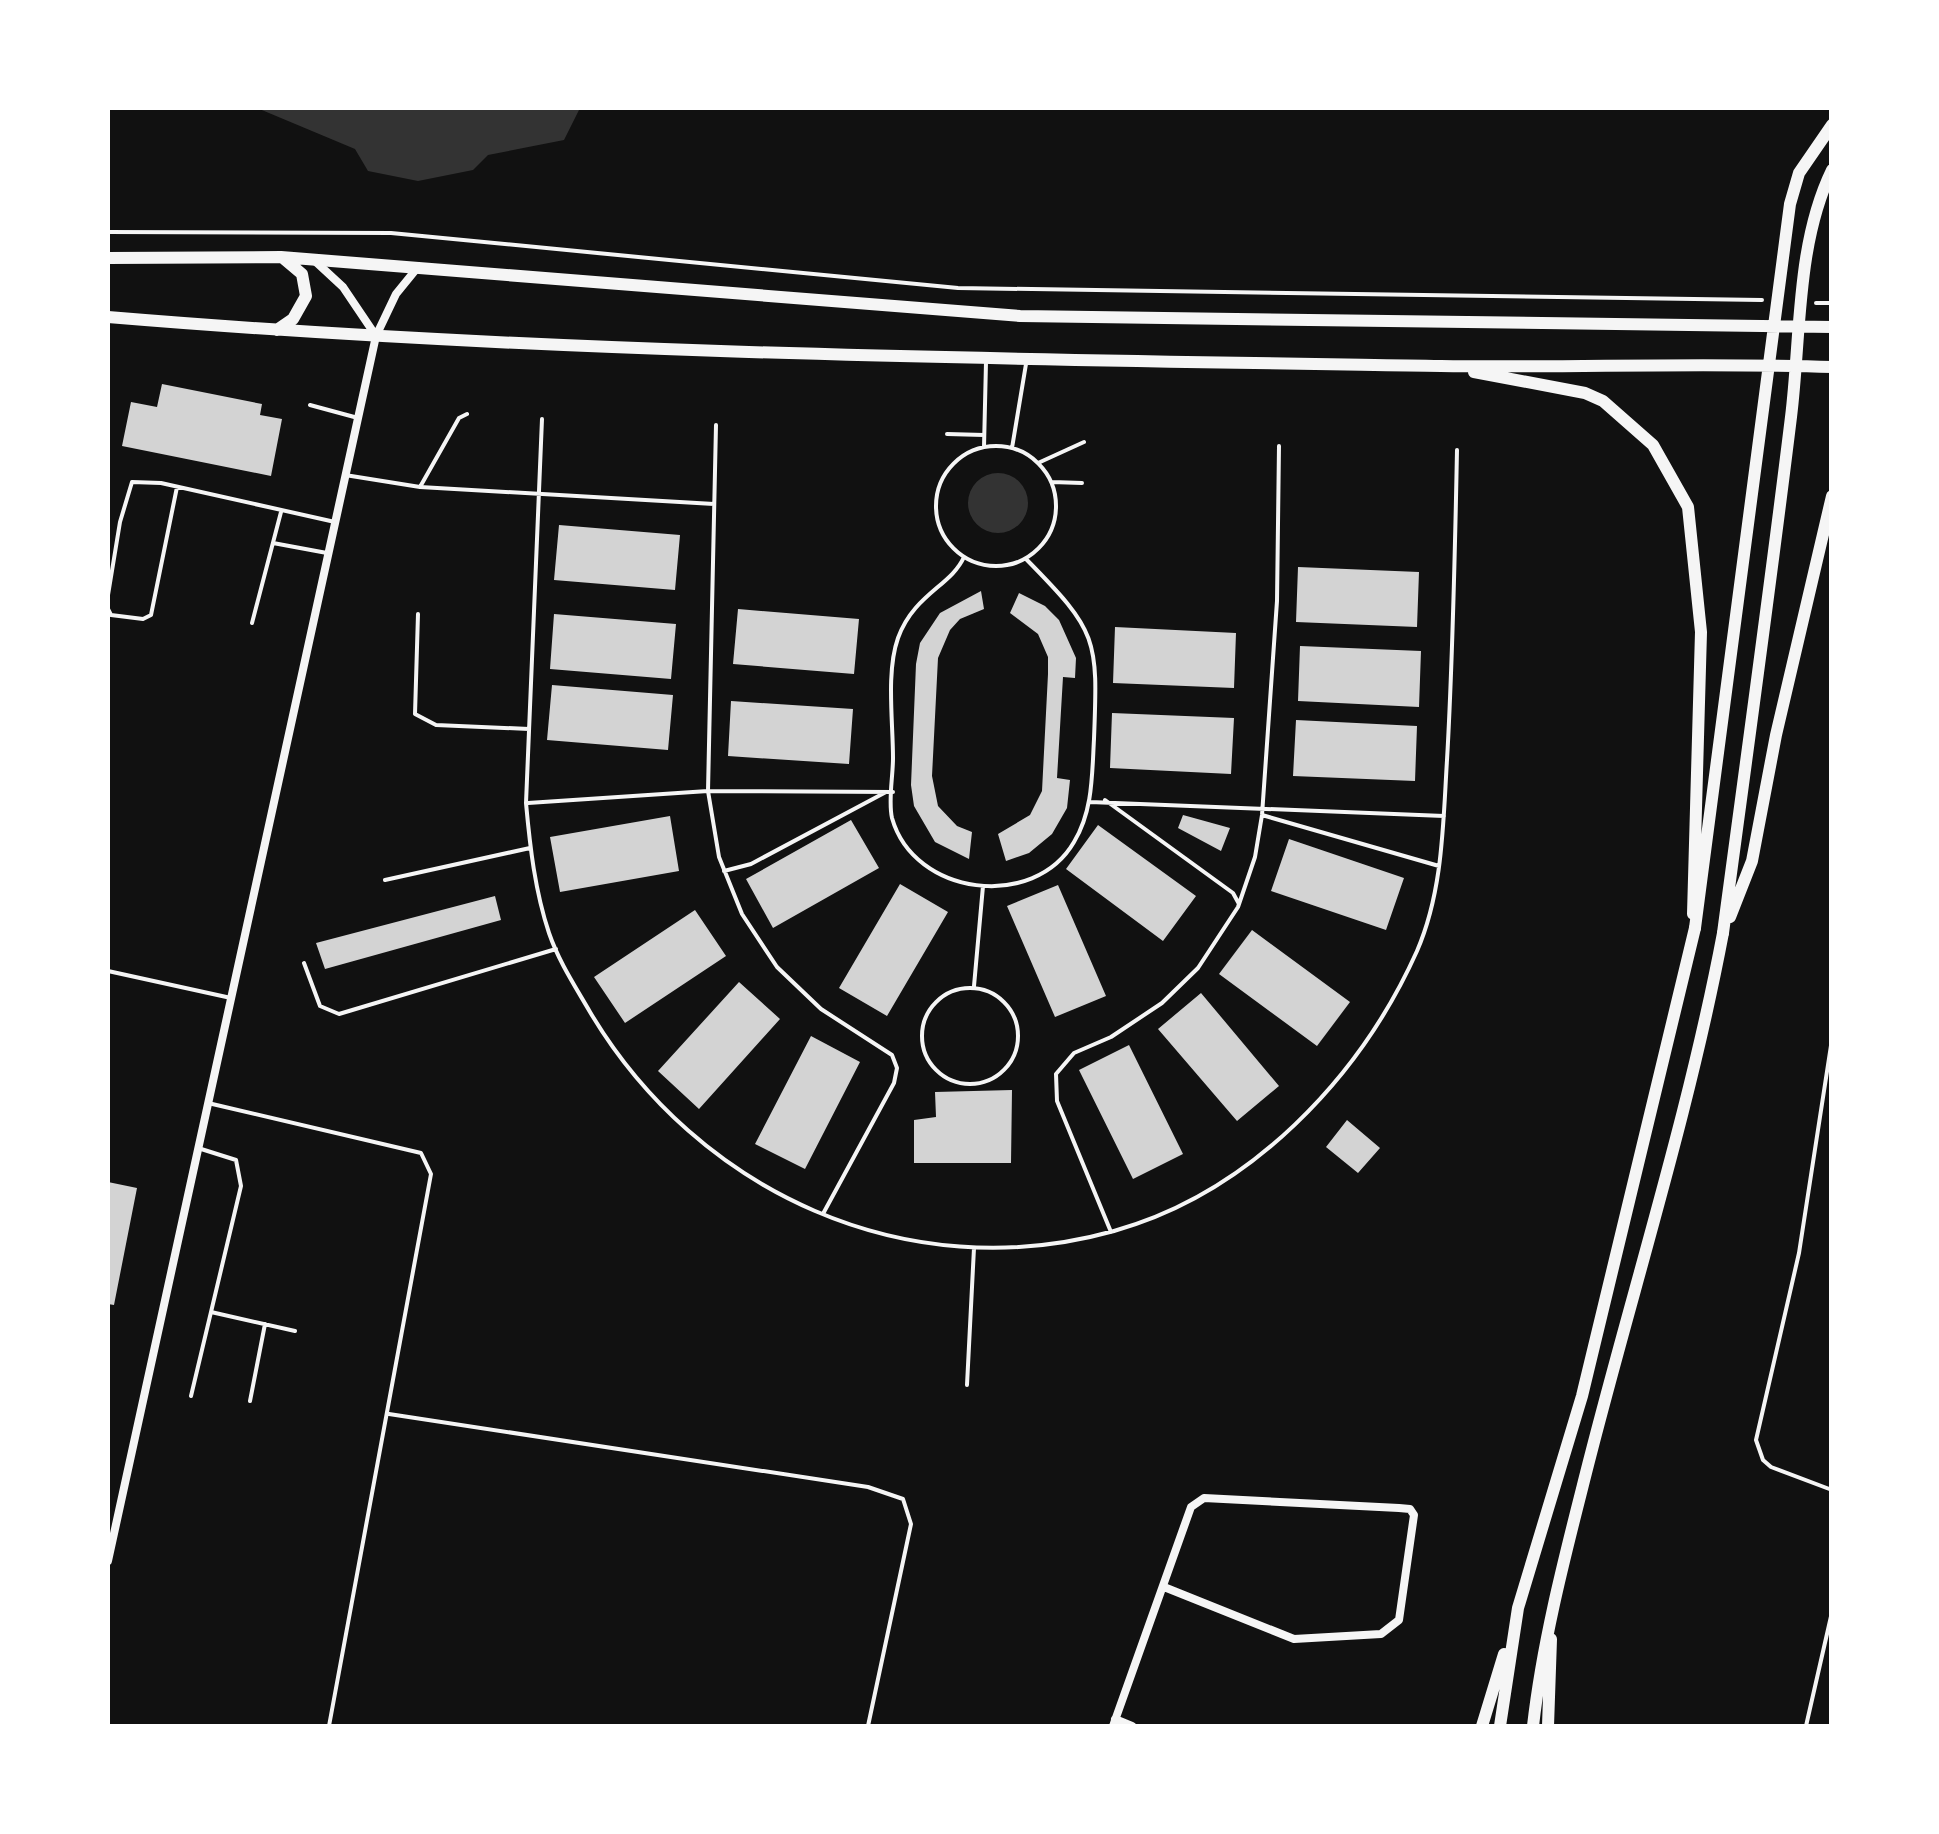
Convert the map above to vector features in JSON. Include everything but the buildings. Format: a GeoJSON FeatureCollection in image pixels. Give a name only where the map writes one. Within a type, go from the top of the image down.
{"type":"FeatureCollection","features":[{"type":"Feature","properties":{"kind":"main road"},"geometry":{"type":"LineString","coordinates":[[1482,1726],[1582,1396],[1695,928],[1790,204],[1799,173],[1832,126]]}},
{"type":"Feature","properties":{"kind":"main road"},"geometry":{"type":"LineString","coordinates":[[1533,1726],[1542,1652],[1552,1610],[1620,1340],[1699,1060],[1723,933],[1792,415],[1806,276],[1820,195],[1832,170]]}},
{"type":"Feature","properties":{"kind":"main road"},"geometry":{"type":"LineString","coordinates":[[275,331],[293,319],[306,296],[302,274],[281,257]]}},
{"type":"Feature","properties":{"kind":"main road"},"geometry":{"type":"LineString","coordinates":[[108,258],[281,257],[1020,316],[1832,327]]}},
{"type":"Feature","properties":{"kind":"main road"},"geometry":{"type":"LineString","coordinates":[[108,317],[376,336],[986,357],[1447,366],[1832,367]]}},
{"type":"Feature","properties":{"kind":"main road"},"geometry":{"type":"LineString","coordinates":[[1447,366],[1585,393],[1603,400],[1654,445],[1674,476],[1688,508],[1701,632],[1690,896],[1695,928]]}},
{"type":"Feature","properties":{"kind":"main road"},"geometry":{"type":"LineString","coordinates":[[1723,933],[1752,861],[1776,735],[1832,496]]}},
{"type":"Feature","properties":{"kind":"main road"},"geometry":{"type":"LineString","coordinates":[[1500,1726],[1518,1608]]}},
{"type":"Feature","properties":{"kind":"main road"},"geometry":{"type":"LineString","coordinates":[[1548,1726],[1552,1610]]}},
{"type":"Feature","properties":{"kind":"street"},"geometry":{"type":"LineString","coordinates":[[314,260],[343,288],[376,336]]}},
{"type":"Feature","properties":{"kind":"street"},"geometry":{"type":"LineString","coordinates":[[108,1561],[376,336],[396,294],[418,267]]}},
{"type":"Feature","properties":{"kind":"street"},"geometry":{"type":"LineString","coordinates":[[1132,1726],[1114,1723],[1192,1507],[1204,1498],[1410,1508],[1415,1531],[1399,1620],[1381,1634],[1310,1640],[1276,1636],[1164,1587]]}},
{"type":"Feature","properties":{"kind":"lane"},"geometry":{"type":"LineString","coordinates":[[984,447],[986,357]]}},
{"type":"Feature","properties":{"kind":"lane"},"geometry":{"type":"LineString","coordinates":[[1012,448],[1027,358]]}},
{"type":"Feature","properties":{"kind":"lane"},"geometry":{"type":"LineString","coordinates":[[310,406],[358,418]]}},
{"type":"Feature","properties":{"kind":"lane"},"geometry":{"type":"LineString","coordinates":[[420,487],[459,418],[467,414]]}},
{"type":"Feature","properties":{"kind":"lane"},"geometry":{"type":"LineString","coordinates":[[542,419],[526,803],[530,848],[556,949],[607,1040],[663,1110],[722,1162],[759,1184],[884,1234],[974,1248],[1078,1240],[1111,1232],[1216,1186],[1258,1157],[1317,1101],[1377,1025],[1402,982],[1432,905],[1439,866],[1454,636],[1457,450]]}},
{"type":"Feature","properties":{"kind":"lane"},"geometry":{"type":"LineString","coordinates":[[716,426],[708,791],[724,871],[742,914],[776,967],[822,1009],[882,1046],[897,1068],[894,1082],[824,1212]]}},
{"type":"Feature","properties":{"kind":"lane"},"geometry":{"type":"LineString","coordinates":[[947,434],[984,435]]}},
{"type":"Feature","properties":{"kind":"lane"},"geometry":{"type":"LineString","coordinates":[[1038,463],[1084,442]]}},
{"type":"Feature","properties":{"kind":"lane"},"geometry":{"type":"LineString","coordinates":[[1111,1232],[1056,1101],[1056,1074],[1063,1061],[1140,1020],[1172,994],[1198,968],[1239,904],[1255,857],[1263,808],[1277,601],[1279,446]]}},
{"type":"Feature","properties":{"kind":"lane"},"geometry":{"type":"LineString","coordinates":[[984,447],[1012,448],[1038,463],[1052,482],[1054,525],[1043,545],[1026,559],[995,566],[964,557],[939,526],[936,499],[952,464],[984,447]]}},
{"type":"Feature","properties":{"kind":"lane"},"geometry":{"type":"LineString","coordinates":[[346,475],[420,487],[714,504]]}},
{"type":"Feature","properties":{"kind":"lane"},"geometry":{"type":"LineString","coordinates":[[108,595],[132,482],[177,487],[335,522]]}},
{"type":"Feature","properties":{"kind":"lane"},"geometry":{"type":"LineString","coordinates":[[1052,482],[1082,483]]}},
{"type":"Feature","properties":{"kind":"lane"},"geometry":{"type":"LineString","coordinates":[[108,609],[110,615],[126,619],[151,615],[177,487]]}},
{"type":"Feature","properties":{"kind":"lane"},"geometry":{"type":"LineString","coordinates":[[252,622],[280,512]]}},
{"type":"Feature","properties":{"kind":"lane"},"geometry":{"type":"LineString","coordinates":[[273,542],[330,553]]}},
{"type":"Feature","properties":{"kind":"lane"},"geometry":{"type":"LineString","coordinates":[[964,557],[918,602],[897,640],[890,791],[893,822],[913,854],[945,876],[983,886],[1022,883],[1050,868],[1074,844],[1089,802],[1096,653],[1085,627],[1026,559]]}},
{"type":"Feature","properties":{"kind":"lane"},"geometry":{"type":"LineString","coordinates":[[418,614],[415,714],[436,725],[529,728]]}},
{"type":"Feature","properties":{"kind":"lane"},"geometry":{"type":"LineString","coordinates":[[108,649],[108,677]]}},
{"type":"Feature","properties":{"kind":"lane"},"geometry":{"type":"LineString","coordinates":[[108,746],[108,766]]}},
{"type":"Feature","properties":{"kind":"lane"},"geometry":{"type":"LineString","coordinates":[[526,803],[708,791],[890,791]]}},
{"type":"Feature","properties":{"kind":"lane"},"geometry":{"type":"LineString","coordinates":[[724,871],[750,864],[890,791]]}},
{"type":"Feature","properties":{"kind":"lane"},"geometry":{"type":"LineString","coordinates":[[1105,800],[1232,893],[1239,904]]}},
{"type":"Feature","properties":{"kind":"lane"},"geometry":{"type":"LineString","coordinates":[[1089,802],[1444,816]]}},
{"type":"Feature","properties":{"kind":"lane"},"geometry":{"type":"LineString","coordinates":[[1262,815],[1439,866]]}},
{"type":"Feature","properties":{"kind":"lane"},"geometry":{"type":"LineString","coordinates":[[385,880],[530,848]]}},
{"type":"Feature","properties":{"kind":"lane"},"geometry":{"type":"LineString","coordinates":[[974,987],[983,886]]}},
{"type":"Feature","properties":{"kind":"lane"},"geometry":{"type":"LineString","coordinates":[[304,963],[320,1006],[340,1014],[556,949]]}},
{"type":"Feature","properties":{"kind":"lane"},"geometry":{"type":"LineString","coordinates":[[108,970],[231,998]]}},
{"type":"Feature","properties":{"kind":"lane"},"geometry":{"type":"LineString","coordinates":[[974,987],[990,991],[1014,1014],[1018,1047],[1000,1075],[968,1084],[940,1073],[923,1048],[922,1032],[933,1004],[945,994],[974,987]]}},
{"type":"Feature","properties":{"kind":"lane"},"geometry":{"type":"LineString","coordinates":[[1832,1039],[1799,1253],[1756,1440],[1763,1460],[1771,1466],[1832,1490]]}},
{"type":"Feature","properties":{"kind":"lane"},"geometry":{"type":"LineString","coordinates":[[208,1103],[422,1154],[430,1163],[432,1174],[329,1726]]}},
{"type":"Feature","properties":{"kind":"lane"},"geometry":{"type":"LineString","coordinates":[[191,1396],[241,1186],[236,1160],[198,1148]]}},
{"type":"Feature","properties":{"kind":"lane"},"geometry":{"type":"LineString","coordinates":[[967,1385],[974,1248]]}},
{"type":"Feature","properties":{"kind":"lane"},"geometry":{"type":"LineString","coordinates":[[211,1312],[294,1331]]}},
{"type":"Feature","properties":{"kind":"lane"},"geometry":{"type":"LineString","coordinates":[[250,1401],[265,1324]]}},
{"type":"Feature","properties":{"kind":"lane"},"geometry":{"type":"LineString","coordinates":[[387,1414],[868,1487],[903,1499],[911,1524],[868,1726]]}},
{"type":"Feature","properties":{"kind":"lane"},"geometry":{"type":"LineString","coordinates":[[1806,1726],[1832,1612]]}},
{"type":"Feature","properties":{"kind":"path"},"geometry":{"type":"LineString","coordinates":[[108,232],[391,233],[958,288],[1760,300]]}},
{"type":"Feature","properties":{"kind":"shaded area"},"geometry":{"type":"Polygon","coordinates":[[[257,108],[580,108],[564,140],[488,155],[473,170],[418,181],[368,171],[355,149],[257,108]]]}},
{"type":"Feature","properties":{"kind":"shaded area"},"geometry":{"type":"Polygon","coordinates":[[[998,473],[1019,482],[1028,503],[1019,524],[998,533],[977,524],[968,503],[977,482],[998,473]]]}}]}
